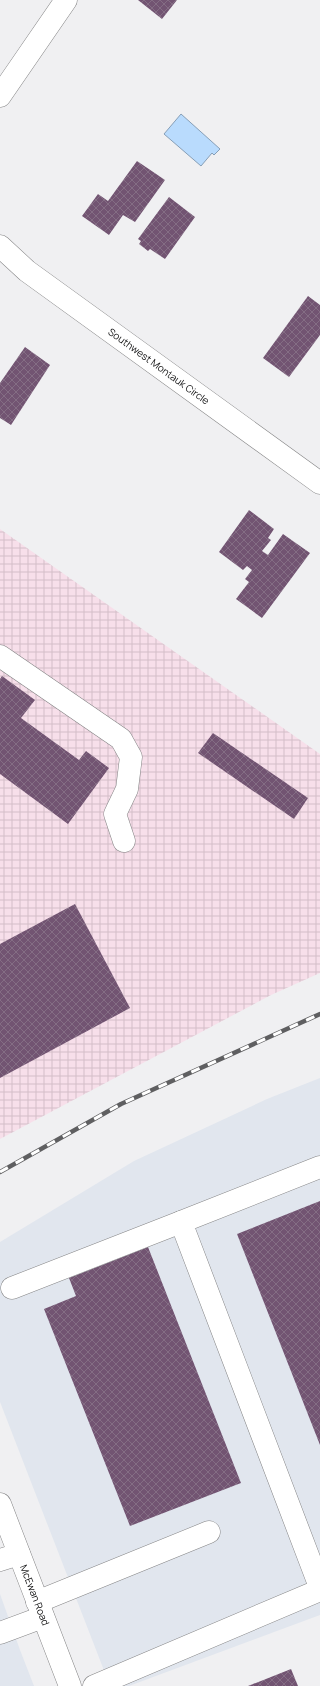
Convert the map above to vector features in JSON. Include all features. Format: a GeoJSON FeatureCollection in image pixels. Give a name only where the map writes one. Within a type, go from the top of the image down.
{"type":"FeatureCollection","features":[{"type":"Feature","properties":{"kind":"street"},"geometry":{"type":"LineString","coordinates":[[0,96],[66,0]]}},
{"type":"Feature","properties":{"kind":"street","name":"Southwest Montauk Circle"},"geometry":{"type":"LineString","coordinates":[[0,246],[27,271],[320,483]]}},
{"type":"Feature","properties":{"kind":"street"},"geometry":{"type":"LineString","coordinates":[[0,656],[120,739],[132,757],[127,789],[114,814],[124,841]]}},
{"type":"Feature","properties":{"kind":"street"},"geometry":{"type":"LineString","coordinates":[[12,1288],[320,1166]]}},
{"type":"Feature","properties":{"kind":"street"},"geometry":{"type":"LineString","coordinates":[[94,1686],[320,1589],[181,1222]]}},
{"type":"Feature","properties":{"kind":"street","name":"McEwan Road"},"geometry":{"type":"LineString","coordinates":[[0,1504],[9,1557],[40,1609],[70,1686]]}},
{"type":"Feature","properties":{"kind":"street"},"geometry":{"type":"LineString","coordinates":[[0,1632],[40,1609],[209,1532]]}},
{"type":"Feature","properties":{"kind":"shaded area"},"geometry":{"type":"Polygon","coordinates":[[[0,529],[320,754],[320,973],[271,995],[0,1139],[0,529]]]}},
{"type":"Feature","properties":{"kind":"shaded area"},"geometry":{"type":"Polygon","coordinates":[[[320,1078],[320,1615],[129,1686],[110,1686],[0,1402],[0,1242],[134,1161],[267,1099],[320,1078]]]}},
{"type":"Feature","properties":{"kind":"shaded area"},"geometry":{"type":"Polygon","coordinates":[[[0,1594],[20,1650],[34,1686],[0,1686],[0,1594]]]}},
{"type":"Feature","properties":{"kind":"water"},"geometry":{"type":"Polygon","coordinates":[[[181,114],[220,149],[214,155],[212,153],[201,166],[164,134],[181,114]]]}},
{"type":"Feature","properties":{"kind":"building"},"geometry":{"type":"Polygon","coordinates":[[[138,0],[177,0],[162,19],[138,0]]]}},
{"type":"Feature","properties":{"kind":"building"},"geometry":{"type":"Polygon","coordinates":[[[137,161],[165,180],[135,222],[123,215],[109,235],[82,216],[98,194],[108,201],[137,161]]]}},
{"type":"Feature","properties":{"kind":"building"},"geometry":{"type":"Polygon","coordinates":[[[169,197],[195,217],[165,259],[150,249],[148,251],[139,244],[141,241],[138,239],[169,197]]]}},
{"type":"Feature","properties":{"kind":"building"},"geometry":{"type":"Polygon","coordinates":[[[308,296],[320,305],[320,335],[289,377],[263,358],[308,296]]]}},
{"type":"Feature","properties":{"kind":"building"},"geometry":{"type":"Polygon","coordinates":[[[25,347],[50,365],[11,425],[0,418],[0,383],[25,347]]]}},
{"type":"Feature","properties":{"kind":"building"},"geometry":{"type":"Polygon","coordinates":[[[249,510],[274,529],[268,538],[271,540],[262,551],[268,555],[283,534],[310,553],[262,618],[236,599],[249,582],[245,579],[252,570],[247,566],[243,570],[219,552],[249,510]]]}},
{"type":"Feature","properties":{"kind":"building"},"geometry":{"type":"Polygon","coordinates":[[[2,676],[35,700],[21,718],[79,760],[86,751],[109,768],[68,824],[0,774],[0,679],[2,676]]]}},
{"type":"Feature","properties":{"kind":"building"},"geometry":{"type":"Polygon","coordinates":[[[213,733],[308,798],[294,819],[198,753],[213,733]]]}},
{"type":"Feature","properties":{"kind":"building"},"geometry":{"type":"Polygon","coordinates":[[[75,904],[130,1008],[0,1078],[0,944],[75,904]]]}},
{"type":"Feature","properties":{"kind":"building"},"geometry":{"type":"Polygon","coordinates":[[[320,1201],[320,1445],[237,1234],[320,1201]]]}},
{"type":"Feature","properties":{"kind":"building"},"geometry":{"type":"Polygon","coordinates":[[[148,1247],[241,1483],[130,1526],[44,1309],[76,1296],[69,1278],[148,1247]]]}},
{"type":"Feature","properties":{"kind":"building"},"geometry":{"type":"Polygon","coordinates":[[[291,1669],[298,1686],[248,1686],[291,1669]]]}},
{"type":"Feature","properties":{"kind":"railway"},"geometry":{"type":"LineString","coordinates":[[0,1172],[121,1104],[320,1014]]}}]}
